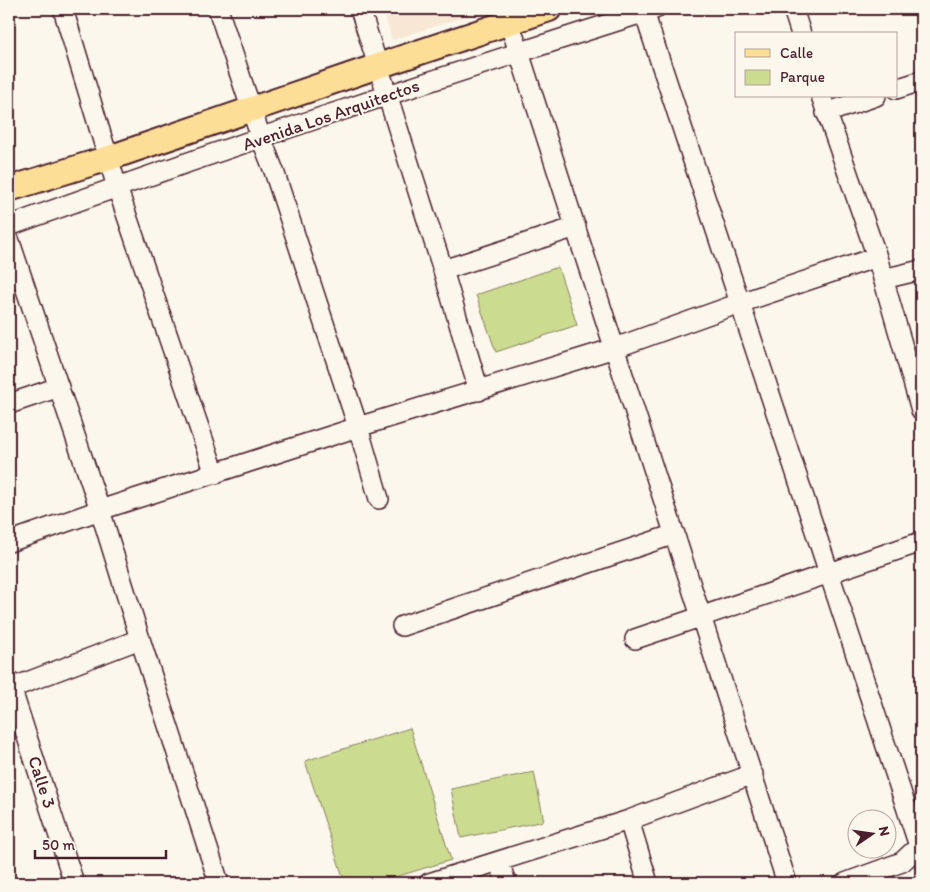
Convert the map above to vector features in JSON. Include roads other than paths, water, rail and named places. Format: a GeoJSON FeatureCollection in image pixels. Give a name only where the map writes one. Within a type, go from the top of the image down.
{"type":"FeatureCollection","features":[{"type":"Feature","properties":{"kind":"main road","name":"Avenida Los Arquitectos"},"geometry":{"type":"LineString","coordinates":[[9,189],[109,158],[378,66],[507,15],[549,9]]}},
{"type":"Feature","properties":{"kind":"street"},"geometry":{"type":"LineString","coordinates":[[63,9],[117,187],[215,474]]}},
{"type":"Feature","properties":{"kind":"street"},"geometry":{"type":"LineString","coordinates":[[218,9],[261,138],[274,171],[358,427],[379,499]]}},
{"type":"Feature","properties":{"kind":"street"},"geometry":{"type":"LineString","coordinates":[[360,9],[480,391]]}},
{"type":"Feature","properties":{"kind":"street"},"geometry":{"type":"LineString","coordinates":[[793,9],[800,32]]}},
{"type":"Feature","properties":{"kind":"street"},"geometry":{"type":"LineString","coordinates":[[647,10],[740,303],[920,846],[902,862],[845,883]]}},
{"type":"Feature","properties":{"kind":"street","name":"Avenida Los Arquitectos"},"geometry":{"type":"LineString","coordinates":[[9,226],[387,95],[647,10]]}},
{"type":"Feature","properties":{"kind":"street"},"geometry":{"type":"LineString","coordinates":[[507,15],[787,883]]}},
{"type":"Feature","properties":{"kind":"street"},"geometry":{"type":"LineString","coordinates":[[898,88],[921,81]]}},
{"type":"Feature","properties":{"kind":"street"},"geometry":{"type":"LineString","coordinates":[[864,98],[824,105],[883,279],[921,410]]}},
{"type":"Feature","properties":{"kind":"street"},"geometry":{"type":"LineString","coordinates":[[443,270],[576,227]]}},
{"type":"Feature","properties":{"kind":"street"},"geometry":{"type":"LineString","coordinates":[[9,240],[100,510],[219,883]]}},
{"type":"Feature","properties":{"kind":"street"},"geometry":{"type":"LineString","coordinates":[[9,542],[100,510],[358,427],[615,348],[876,257]]}},
{"type":"Feature","properties":{"kind":"street"},"geometry":{"type":"LineString","coordinates":[[883,279],[921,270]]}},
{"type":"Feature","properties":{"kind":"street"},"geometry":{"type":"LineString","coordinates":[[9,404],[59,387]]}},
{"type":"Feature","properties":{"kind":"street"},"geometry":{"type":"LineString","coordinates":[[402,626],[675,534]]}},
{"type":"Feature","properties":{"kind":"street"},"geometry":{"type":"LineString","coordinates":[[635,639],[921,542]]}},
{"type":"Feature","properties":{"kind":"street"},"geometry":{"type":"LineString","coordinates":[[10,686],[140,639]]}},
{"type":"Feature","properties":{"kind":"street","name":"Calle 3"},"geometry":{"type":"LineString","coordinates":[[10,686],[74,883]]}},
{"type":"Feature","properties":{"kind":"street"},"geometry":{"type":"LineString","coordinates":[[429,883],[629,820],[752,774]]}},
{"type":"Feature","properties":{"kind":"street"},"geometry":{"type":"LineString","coordinates":[[629,820],[648,883]]}},
{"type":"Feature","properties":{"kind":"street"},"geometry":{"type":"LineString","coordinates":[[499,861],[506,883]]}}]}
